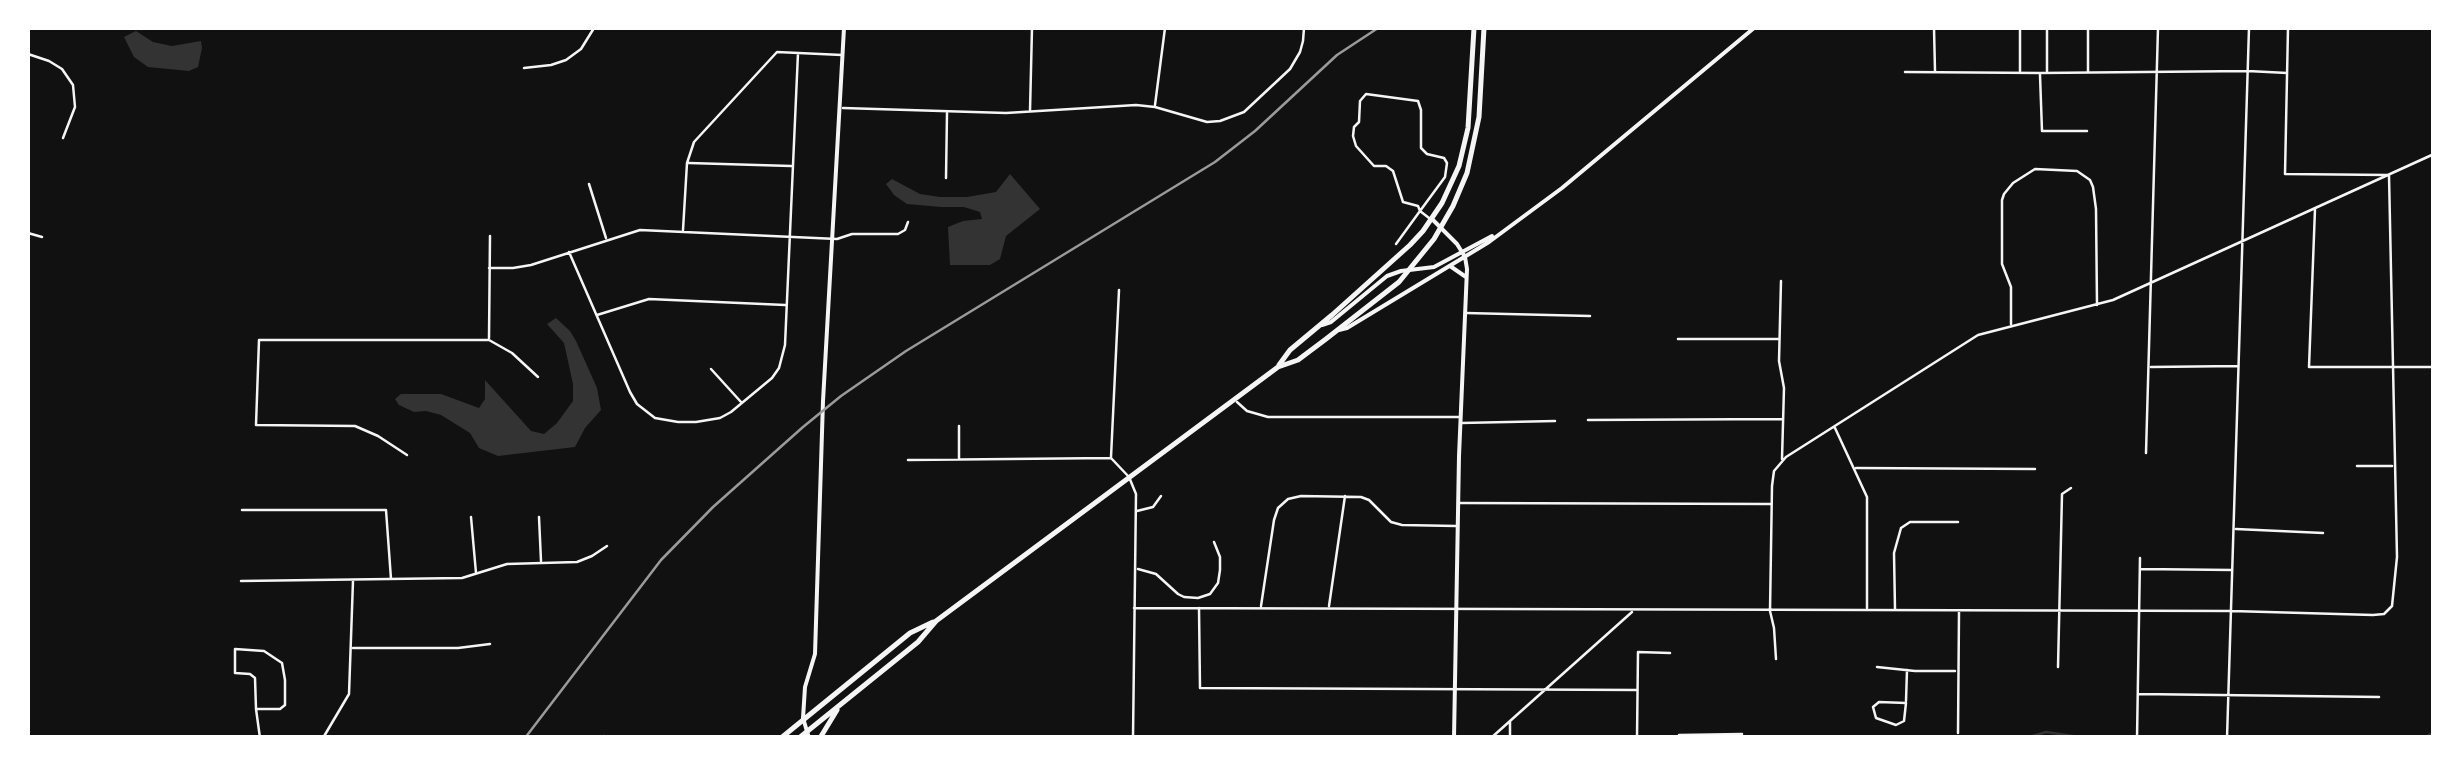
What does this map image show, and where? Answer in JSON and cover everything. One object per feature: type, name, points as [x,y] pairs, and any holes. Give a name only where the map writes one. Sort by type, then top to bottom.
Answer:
[{"type":"main road","points":[[1278,367],[1290,350],[1404,250],[1432,220],[1450,189],[1463,152],[1474,28]]},
{"type":"main road","points":[[799,738],[918,642],[936,621],[1278,367],[1298,360],[1409,271],[1441,227],[1464,181],[1480,106],[1484,28]]},
{"type":"main road","points":[[780,738],[910,632],[936,621]]},
{"type":"main road","points":[[820,738],[842,702]]},
{"type":"street","points":[[524,68],[566,60],[582,49],[594,28]]},
{"type":"street","points":[[808,734],[803,718],[805,687],[816,654],[819,481],[844,28]]},
{"type":"street","points":[[1030,113],[1032,28]]},
{"type":"street","points":[[1155,106],[1166,28]]},
{"type":"street","points":[[838,108],[1030,113],[1155,106],[1207,122],[1220,121],[1247,110],[1293,64],[1304,41],[1304,28]]},
{"type":"street","points":[[1320,325],[1331,322],[1387,276],[1434,267],[1496,235],[1572,180],[1754,28]]},
{"type":"street","points":[[1934,28],[1935,72]]},
{"type":"street","points":[[2020,28],[2020,72]]},
{"type":"street","points":[[2047,28],[2047,72]]},
{"type":"street","points":[[2088,28],[2088,73]]},
{"type":"street","points":[[2146,452],[2158,28]]},
{"type":"street","points":[[2228,738],[2249,28]]},
{"type":"street","points":[[2288,28],[2285,174],[2388,174]]},
{"type":"street","points":[[683,231],[687,162],[694,142],[777,52],[842,54]]},
{"type":"street","points":[[569,252],[630,392],[656,418],[710,421],[731,412],[772,378],[785,345],[798,53]]},
{"type":"street","points":[[28,54],[56,64],[73,86],[75,106],[63,138]]},
{"type":"street","points":[[1905,72],[2287,73]]},
{"type":"street","points":[[2040,74],[2042,131],[2087,131]]},
{"type":"street","points":[[1396,244],[1420,210],[1445,177],[1447,170],[1444,158],[1421,148],[1418,101],[1366,94],[1360,101],[1354,128],[1356,146],[1374,166],[1386,166],[1393,171],[1403,202],[1418,206],[1420,210],[1441,227],[1464,254],[1467,278],[1454,738]]},
{"type":"street","points":[[946,112],[946,178]]},
{"type":"street","points":[[1776,659],[1770,611],[1772,504],[1774,471],[1782,461],[1972,338],[2097,304],[2434,154]]},
{"type":"street","points":[[687,162],[793,166]]},
{"type":"street","points":[[2012,326],[2011,287],[2002,264],[2002,200],[2012,183],[2035,169],[2076,171],[2085,175],[2093,187],[2097,304]]},
{"type":"street","points":[[1134,608],[2384,614],[2392,606],[2396,557],[2388,174]]},
{"type":"street","points":[[589,184],[606,240]]},
{"type":"street","points":[[2315,208],[2309,367],[2434,366]]},
{"type":"street","points":[[489,268],[522,267],[640,230],[830,239],[852,234],[898,234],[908,222]]},
{"type":"street","points":[[28,233],[42,237]]},
{"type":"street","points":[[489,340],[490,236]]},
{"type":"street","points":[[1338,330],[1450,266],[1464,254]]},
{"type":"street","points":[[1450,266],[1467,278]]},
{"type":"street","points":[[1782,282],[1782,461]]},
{"type":"street","points":[[1119,290],[1111,458],[1129,477],[1136,494],[1133,738]]},
{"type":"street","points":[[597,315],[649,299],[786,305]]},
{"type":"street","points":[[1465,313],[1590,316]]},
{"type":"street","points":[[1678,340],[1780,339]]},
{"type":"street","points":[[407,455],[355,426],[256,425],[259,340],[489,340],[512,353],[538,377]]},
{"type":"street","points":[[2148,367],[2239,366]]},
{"type":"street","points":[[711,368],[742,404]]},
{"type":"street","points":[[1234,400],[1248,412],[1268,417],[1555,422]]},
{"type":"street","points":[[1588,420],[1783,419]]},
{"type":"street","points":[[959,426],[959,460]]},
{"type":"street","points":[[1834,427],[1868,497],[1867,610]]},
{"type":"street","points":[[908,460],[1111,458]]},
{"type":"street","points":[[2357,466],[2393,466]]},
{"type":"street","points":[[1854,468],[2035,469]]},
{"type":"street","points":[[2058,667],[2062,494],[2072,488]]},
{"type":"street","points":[[1135,512],[1153,507],[1162,496]]},
{"type":"street","points":[[1329,608],[1346,496]]},
{"type":"street","points":[[1261,608],[1274,520],[1278,508],[1288,499],[1361,497],[1392,522],[1402,525],[1458,526]]},
{"type":"street","points":[[1458,504],[1772,504]]},
{"type":"street","points":[[242,510],[386,510],[391,579]]},
{"type":"street","points":[[471,517],[476,574]]},
{"type":"street","points":[[539,517],[541,562]]},
{"type":"street","points":[[1894,610],[1894,553],[1901,528],[1910,522],[1958,522]]},
{"type":"street","points":[[2235,528],[2323,533]]},
{"type":"street","points":[[1135,569],[1156,574],[1184,597],[1204,596],[1218,582],[1220,557],[1214,542]]},
{"type":"street","points":[[241,580],[456,578],[506,564],[585,560],[607,546]]},
{"type":"street","points":[[2137,738],[2140,558]]},
{"type":"street","points":[[2140,569],[2234,570]]},
{"type":"street","points":[[323,738],[349,694],[353,580]]},
{"type":"street","points":[[1199,608],[1200,688],[1638,690]]},
{"type":"street","points":[[1958,733],[1959,610]]},
{"type":"street","points":[[1491,738],[1634,611]]},
{"type":"street","points":[[351,648],[458,648],[490,644]]},
{"type":"street","points":[[256,709],[280,709],[285,704],[282,663],[257,649],[235,649],[234,673],[255,678],[256,709],[260,738]]},
{"type":"street","points":[[1637,738],[1638,652],[1670,653]]},
{"type":"street","points":[[1877,667],[1958,670]]},
{"type":"street","points":[[1906,702],[1876,703],[1873,711],[1878,719],[1901,724],[1905,717],[1906,702],[1908,670]]},
{"type":"street","points":[[2138,694],[2379,697]]},
{"type":"street","points":[[1510,720],[1510,738]]},
{"type":"street","points":[[1679,738],[1742,734]]},
{"type":"shaded area","points":[[136,31],[153,42],[172,46],[201,41],[198,67],[189,71],[148,67],[134,57],[124,37]]},
{"type":"shaded area","points":[[1010,174],[1040,209],[1006,236],[1000,259],[990,265],[950,265],[948,227],[982,219],[980,212],[964,207],[907,204],[886,184],[892,179],[920,194],[967,197],[996,192]]},
{"type":"shaded area","points":[[556,318],[576,341],[597,388],[601,410],[575,447],[498,456],[479,448],[470,433],[441,415],[414,412],[395,399],[401,394],[441,394],[479,408],[485,399],[485,380],[531,431],[544,434],[573,401],[564,343],[547,324]]},
{"type":"waterway","points":[[2026,738],[2046,732],[2086,738]]},
{"type":"waterway","points":[[2424,738],[2434,732]]},
{"type":"tram line","points":[[525,738],[661,560],[713,507],[803,427],[906,351],[1215,162],[1255,131],[1337,55],[1378,28]]}]
